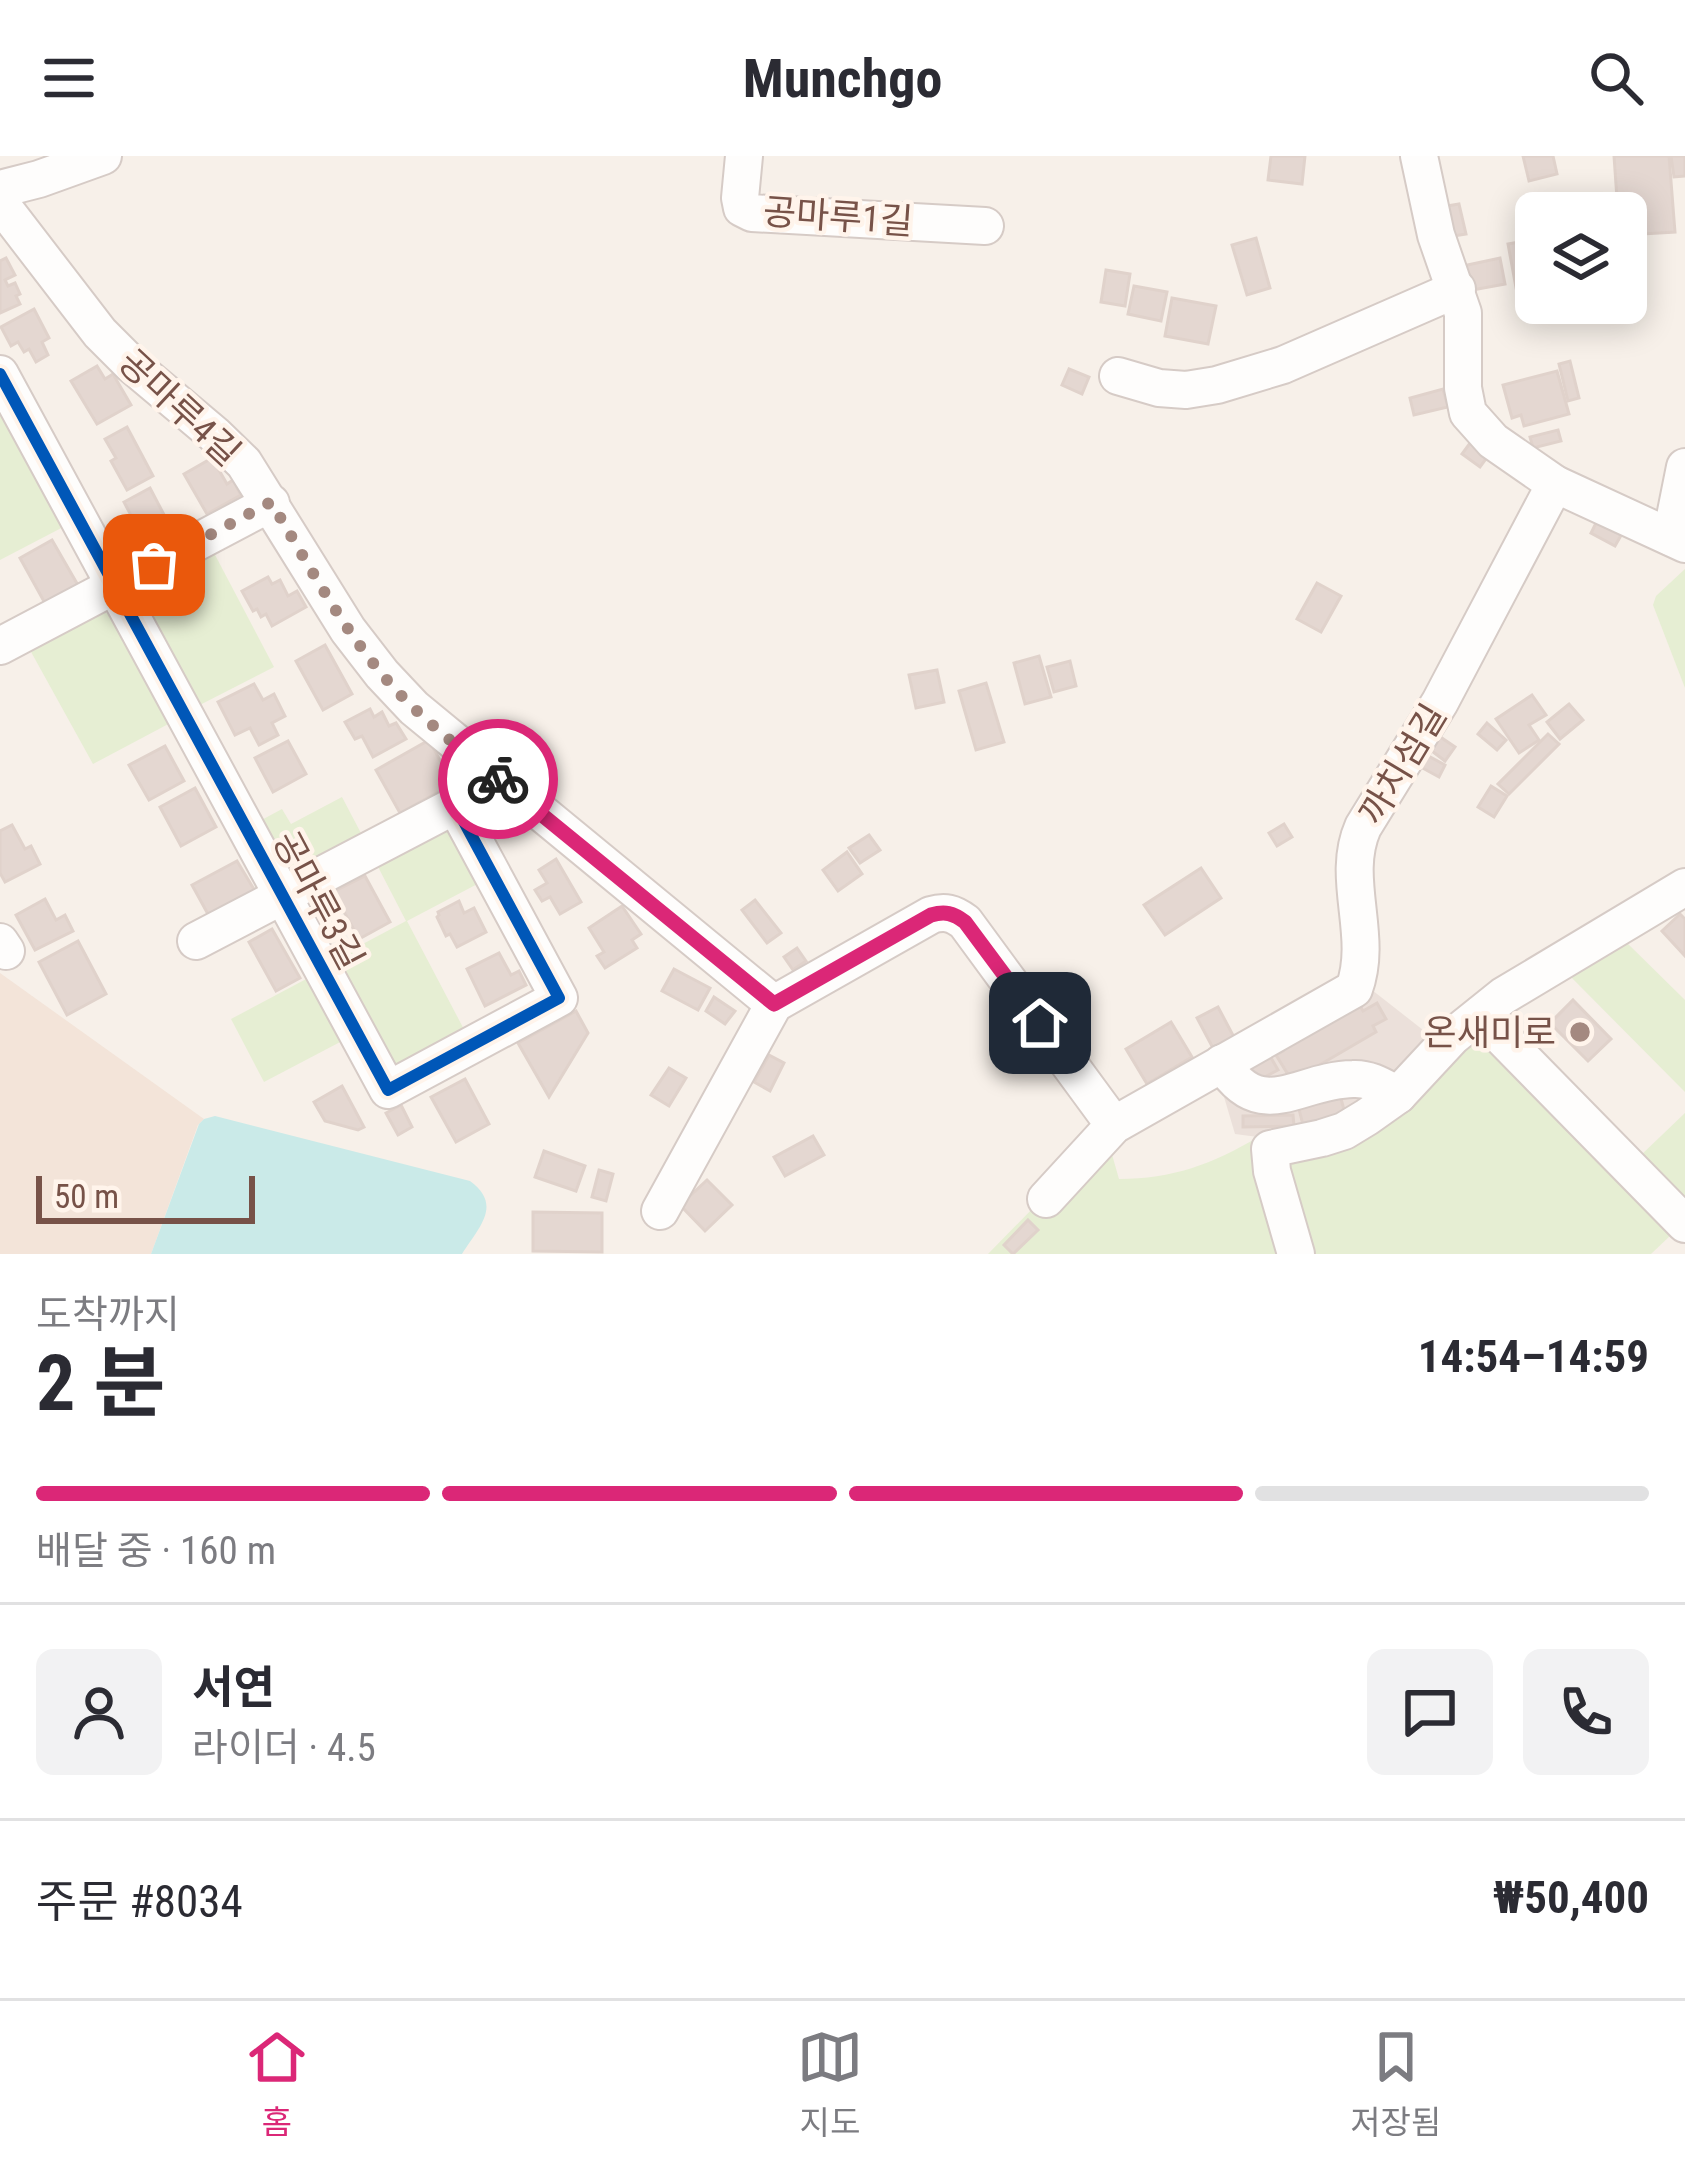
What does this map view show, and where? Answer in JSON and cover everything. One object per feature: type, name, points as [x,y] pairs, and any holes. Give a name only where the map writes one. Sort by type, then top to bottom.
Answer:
[{"type":"street","points":[[0,189],[103,156]]},
{"type":"street","name":"공마루1길","points":[[743,156],[740,198],[742,208],[752,213],[985,226]]},
{"type":"street","points":[[1419,156],[1436,235],[1463,313],[1462,388],[1468,413],[1493,441],[1555,484],[1678,540],[1685,467]]},
{"type":"street","name":"공마루4길","points":[[0,202],[100,333],[244,463],[348,630],[414,708],[774,1004]]},
{"type":"street","points":[[1118,376],[1159,388],[1217,385],[1282,365],[1457,289]]},
{"type":"street","name":"공마루3길","points":[[0,374],[388,1090],[559,998],[455,805]]},
{"type":"street","name":"까치섬길","points":[[1046,1199],[1114,1125],[1354,988],[1362,951],[1355,845],[1440,702],[1555,484]]},
{"type":"street","points":[[0,646],[271,502]]},
{"type":"street","name":"공마루3길","points":[[196,940],[500,781]]},
{"type":"street","points":[[1295,1254],[1270,1148],[1344,1131],[1398,1095],[1452,1036],[1503,995],[1685,887]]},
{"type":"street","points":[[660,1211],[774,1004],[943,912],[965,922],[1114,1125]]},
{"type":"street","points":[[1480,1015],[1685,1224]]},
{"type":"street","points":[[1222,1063],[1246,1092],[1265,1097],[1358,1078],[1398,1095]]},
{"type":"shaded area","points":[[0,973],[204,1119],[151,1254],[0,1254]]},
{"type":"shaded area","points":[[1372,990],[1432,1037],[1356,1113],[1258,1137],[1235,1134],[1219,1080]]},
{"type":"green space","points":[[6,410],[69,524],[0,560],[0,413]]},
{"type":"green space","points":[[213,551],[274,667],[192,709],[139,607],[143,586]]},
{"type":"green space","points":[[1685,569],[1685,688],[1653,605],[1656,596]]},
{"type":"green space","points":[[98,611],[118,616],[174,721],[93,764],[30,650]]},
{"type":"green space","points":[[342,797],[363,837],[299,874],[282,870],[256,823],[282,809],[291,824]]},
{"type":"green space","points":[[437,827],[456,831],[485,880],[407,921],[468,1037],[402,1070],[383,1062],[329,962],[406,921],[375,861]]},
{"type":"green space","points":[[1625,941],[1685,1000],[1685,1092],[1569,975]]},
{"type":"green space","points":[[310,977],[344,1040],[264,1082],[231,1019]]},
{"type":"green space","points":[[1468,1043],[1492,1047],[1671,1235],[1651,1254],[1308,1254],[1286,1163]]},
{"type":"green space","points":[[1685,1113],[1685,1208],[1638,1158]]},
{"type":"green space","points":[[1258,1137],[1287,1254],[988,1254],[1034,1207],[1109,1144],[1119,1179],[1192,1168]]},
{"type":"water","points":[[215,1116],[470,1181],[485,1199],[485,1216],[462,1254],[151,1254],[199,1124]]},
{"type":"building","points":[[1271,156],[1305,156],[1302,184],[1268,180]]},
{"type":"building","points":[[1523,156],[1553,156],[1557,174],[1529,181]]},
{"type":"building","points":[[1614,156],[1669,156],[1675,232],[1647,234],[1647,192],[1617,192]]},
{"type":"building","points":[[1671,156],[1685,156],[1685,176],[1674,177]]},
{"type":"building","points":[[1459,204],[1466,234],[1447,237],[1441,207]]},
{"type":"building","points":[[1256,238],[1270,288],[1247,295],[1232,245]]},
{"type":"building","points":[[1515,243],[1515,282],[1508,244]]},
{"type":"building","points":[[6,258],[15,275],[5,280],[8,286],[15,283],[20,304],[0,313],[0,261]]},
{"type":"building","points":[[1500,258],[1505,284],[1467,291],[1463,266]]},
{"type":"building","points":[[1106,270],[1130,274],[1125,306],[1101,302]]},
{"type":"building","points":[[1134,286],[1167,292],[1161,321],[1128,314]]},
{"type":"building","points":[[1172,298],[1216,306],[1208,344],[1165,336]]},
{"type":"building","points":[[34,309],[49,338],[42,342],[48,355],[36,362],[29,349],[24,352],[18,342],[11,346],[1,327]]},
{"type":"building","points":[[1570,361],[1579,398],[1568,401],[1559,364]]},
{"type":"building","points":[[97,366],[105,379],[113,374],[131,405],[97,424],[71,381]]},
{"type":"building","points":[[1069,369],[1089,377],[1082,394],[1062,385]]},
{"type":"building","points":[[1557,371],[1569,414],[1524,426],[1521,415],[1512,418],[1503,385]]},
{"type":"building","points":[[1443,389],[1448,407],[1414,415],[1410,398]]},
{"type":"building","points":[[127,427],[153,476],[127,490],[105,439]]},
{"type":"building","points":[[1558,430],[1561,441],[1533,448],[1530,437]]},
{"type":"building","points":[[1470,443],[1488,456],[1480,467],[1462,454]]},
{"type":"building","points":[[212,458],[227,484],[233,480],[241,495],[207,514],[184,474]]},
{"type":"building","points":[[150,488],[172,530],[146,544],[124,502]]},
{"type":"building","points":[[1599,517],[1624,530],[1615,546],[1591,533]]},
{"type":"building","points":[[52,540],[79,587],[46,605],[20,558]]},
{"type":"building","points":[[268,577],[272,584],[280,580],[288,596],[297,591],[306,607],[272,626],[266,614],[261,617],[257,609],[253,611],[242,591]]},
{"type":"building","points":[[1317,583],[1341,596],[1321,632],[1297,619]]},
{"type":"building","points":[[325,645],[352,694],[323,710],[296,661]]},
{"type":"building","points":[[1039,656],[1051,697],[1025,704],[1014,663]]},
{"type":"building","points":[[1070,661],[1076,686],[1054,692],[1047,667]]},
{"type":"building","points":[[937,670],[944,702],[916,708],[909,675]]},
{"type":"building","points":[[986,683],[1004,742],[976,750],[959,691]]},
{"type":"building","points":[[254,684],[263,700],[274,694],[285,716],[272,723],[278,735],[259,745],[250,728],[235,735],[218,702]]},
{"type":"building","points":[[1532,695],[1546,715],[1529,725],[1539,740],[1519,753],[1496,719]]},
{"type":"building","points":[[1569,704],[1583,720],[1560,739],[1547,722]]},
{"type":"building","points":[[370,709],[374,717],[382,712],[389,726],[396,723],[406,739],[373,757],[362,736],[355,739],[345,722]]},
{"type":"building","points":[[1487,723],[1506,740],[1497,750],[1478,734]]},
{"type":"building","points":[[1433,732],[1455,747],[1445,761],[1424,745]]},
{"type":"building","points":[[1548,734],[1559,744],[1509,794],[1498,784]]},
{"type":"building","points":[[429,740],[453,784],[400,813],[376,770]]},
{"type":"building","points":[[288,741],[306,774],[273,792],[255,758]]},
{"type":"building","points":[[165,746],[184,781],[149,800],[129,765]]},
{"type":"building","points":[[1423,753],[1445,765],[1439,777],[1417,765]]},
{"type":"building","points":[[1491,786],[1507,796],[1494,817],[1478,807]]},
{"type":"building","points":[[195,788],[216,827],[181,846],[160,807]]},
{"type":"building","points":[[1284,824],[1292,837],[1277,846],[1269,833]]},
{"type":"building","points":[[12,825],[40,864],[5,882],[0,873],[0,831]]},
{"type":"building","points":[[869,835],[880,850],[860,863],[849,848]]},
{"type":"building","points":[[847,852],[862,874],[838,891],[823,870]]},
{"type":"building","points":[[556,859],[581,902],[560,914],[550,897],[542,901],[535,890],[547,883],[539,870]]},
{"type":"building","points":[[237,861],[255,891],[209,916],[192,885]]},
{"type":"building","points":[[1201,868],[1221,898],[1165,935],[1144,905]]},
{"type":"building","points":[[365,876],[390,922],[359,939],[333,892]]},
{"type":"building","points":[[45,899],[56,920],[65,915],[73,931],[35,950],[16,915]]},
{"type":"building","points":[[755,900],[781,933],[767,943],[742,910]]},
{"type":"building","points":[[459,901],[464,913],[474,908],[486,932],[457,947],[437,917]]},
{"type":"building","points":[[622,906],[641,934],[632,940],[637,948],[605,968],[597,956],[604,952],[589,928]]},
{"type":"building","points":[[1680,914],[1685,919],[1685,956],[1662,931]]},
{"type":"building","points":[[272,929],[300,978],[276,991],[249,942]]},
{"type":"building","points":[[78,941],[106,994],[67,1015],[39,962]]},
{"type":"building","points":[[797,948],[806,961],[793,970],[784,957]]},
{"type":"building","points":[[499,953],[511,975],[519,971],[526,985],[485,1006],[467,969]]},
{"type":"building","points":[[674,969],[710,988],[698,1010],[662,991]]},
{"type":"building","points":[[714,997],[735,1011],[725,1024],[706,1011]]},
{"type":"building","points":[[1357,1000],[1363,1011],[1377,1003],[1386,1019],[1373,1026],[1376,1032],[1292,1081],[1276,1055],[1283,1051],[1279,1046]]},
{"type":"building","points":[[1573,1000],[1611,1039],[1588,1061],[1550,1023]]},
{"type":"building","points":[[1218,1007],[1235,1039],[1214,1050],[1197,1018]]},
{"type":"building","points":[[576,1011],[588,1033],[549,1097],[518,1043]]},
{"type":"building","points":[[1171,1022],[1192,1057],[1147,1084],[1126,1049]]},
{"type":"building","points":[[769,1055],[784,1063],[770,1091],[754,1082]]},
{"type":"building","points":[[1270,1056],[1278,1070],[1255,1082],[1247,1068]]},
{"type":"building","points":[[669,1068],[686,1078],[669,1106],[651,1095]]},
{"type":"building","points":[[465,1079],[489,1124],[456,1142],[431,1097]]},
{"type":"building","points":[[342,1086],[364,1127],[358,1130],[325,1121],[314,1102]]},
{"type":"building","points":[[1339,1091],[1345,1114],[1303,1125],[1297,1101]]},
{"type":"building","points":[[401,1105],[412,1127],[398,1135],[386,1113]]},
{"type":"building","points":[[1293,1115],[1294,1126],[1243,1127],[1243,1116]]},
{"type":"building","points":[[813,1136],[824,1155],[785,1176],[774,1157]]},
{"type":"building","points":[[544,1151],[585,1166],[576,1191],[535,1177]]},
{"type":"building","points":[[599,1170],[613,1174],[606,1201],[592,1197]]},
{"type":"building","points":[[707,1180],[732,1205],[705,1231],[680,1205]]},
{"type":"building","points":[[533,1212],[602,1213],[602,1252],[533,1251]]},
{"type":"building","points":[[1028,1220],[1038,1230],[1013,1254],[1004,1245]]},
{"type":"cycle path","points":[[0,374],[388,1090],[559,998],[455,805]]},
{"type":"way so far","points":[[154,565],[271,502],[348,630],[382,674],[414,708],[498,779]]},
{"type":"place","name":"온새미로","points":[[1580,1032]]},
{"type":"route","points":[[498,779],[774,1004],[943,912],[965,922],[1040,1023]]}]
